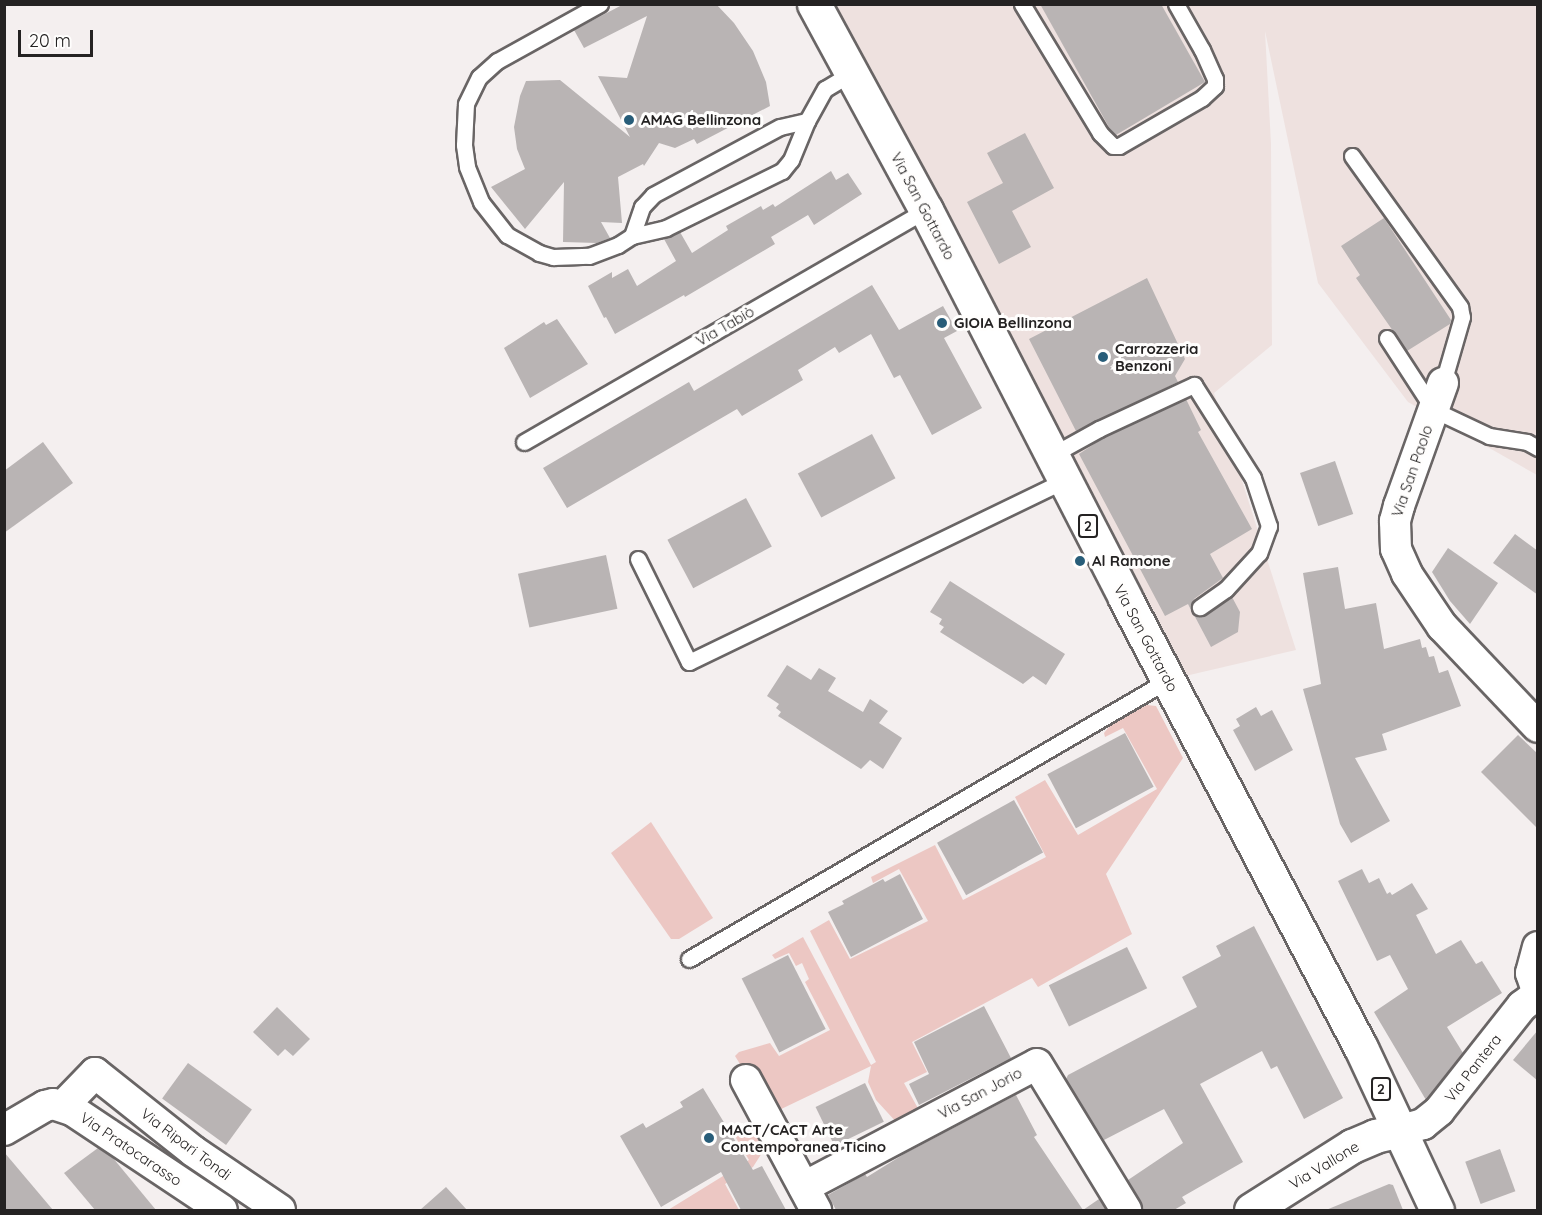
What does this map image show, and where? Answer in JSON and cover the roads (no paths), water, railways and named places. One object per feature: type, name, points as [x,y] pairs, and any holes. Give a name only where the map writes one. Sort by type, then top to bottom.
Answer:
[{"type":"main road","name":"Via San Gottardo","points":[[814,4],[926,210],[1168,680],[1357,1039],[1437,1210]]},
{"type":"main road","name":"Via Vallone","points":[[1251,1210],[1352,1146],[1375,1136],[1401,1130]]},
{"type":"street","name":"Via San Paolo","points":[[1438,396],[1406,481],[1395,521],[1394,538],[1399,561],[1443,626],[1538,727]]},
{"type":"street","points":[[1538,947],[1531,973],[1538,993]]},
{"type":"street","name":"Via Pantera","points":[[1401,1130],[1423,1124],[1439,1111],[1522,1006],[1538,993]]},
{"type":"street","name":"Via San Jorio","points":[[810,1199],[1037,1064],[1126,1210]]},
{"type":"street","name":"Via Ripari Tondi","points":[[63,1106],[95,1073],[193,1151],[280,1210]]},
{"type":"street","points":[[746,1080],[810,1199]]},
{"type":"street","name":"Via Pratocarasso","points":[[4,1130],[45,1106],[63,1106],[81,1114],[222,1210]]},
{"type":"lane","points":[[600,4],[497,61],[479,77],[466,104],[464,145],[467,167],[481,202],[507,235],[524,246],[553,257],[589,256],[606,252],[632,236],[666,228],[782,171],[791,160],[807,121],[825,89],[852,73]]},
{"type":"lane","points":[[1022,4],[1106,142],[1119,146],[1202,98],[1215,86],[1215,79],[1202,50],[1176,4]]},
{"type":"lane","points":[[632,236],[642,207],[653,195],[780,128],[807,121]]},
{"type":"lane","points":[[1352,156],[1460,307],[1462,317],[1438,396]]},
{"type":"lane","name":"Via Tabiò","points":[[524,442],[926,210]]},
{"type":"lane","points":[[1387,338],[1438,396],[1489,436],[1527,442],[1538,448]]},
{"type":"lane","points":[[638,559],[689,662],[1058,468],[1119,420],[1194,386],[1253,478],[1269,526],[1259,553],[1226,589],[1200,608]]},
{"type":"lane","points":[[689,959],[1168,680]]},
{"type":"place","name":"AMAG Bellinzona","points":[[629,120]]},
{"type":"place","name":"GIOIA Bellinzona","points":[[942,323]]},
{"type":"place","name":"Carrozzeria Benzoni","points":[[1103,357]]},
{"type":"place","name":"Al Ramone","points":[[1080,561]]},
{"type":"place","name":"MACT/CACT Arte Contemporanea Ticino","points":[[709,1138]]}]
